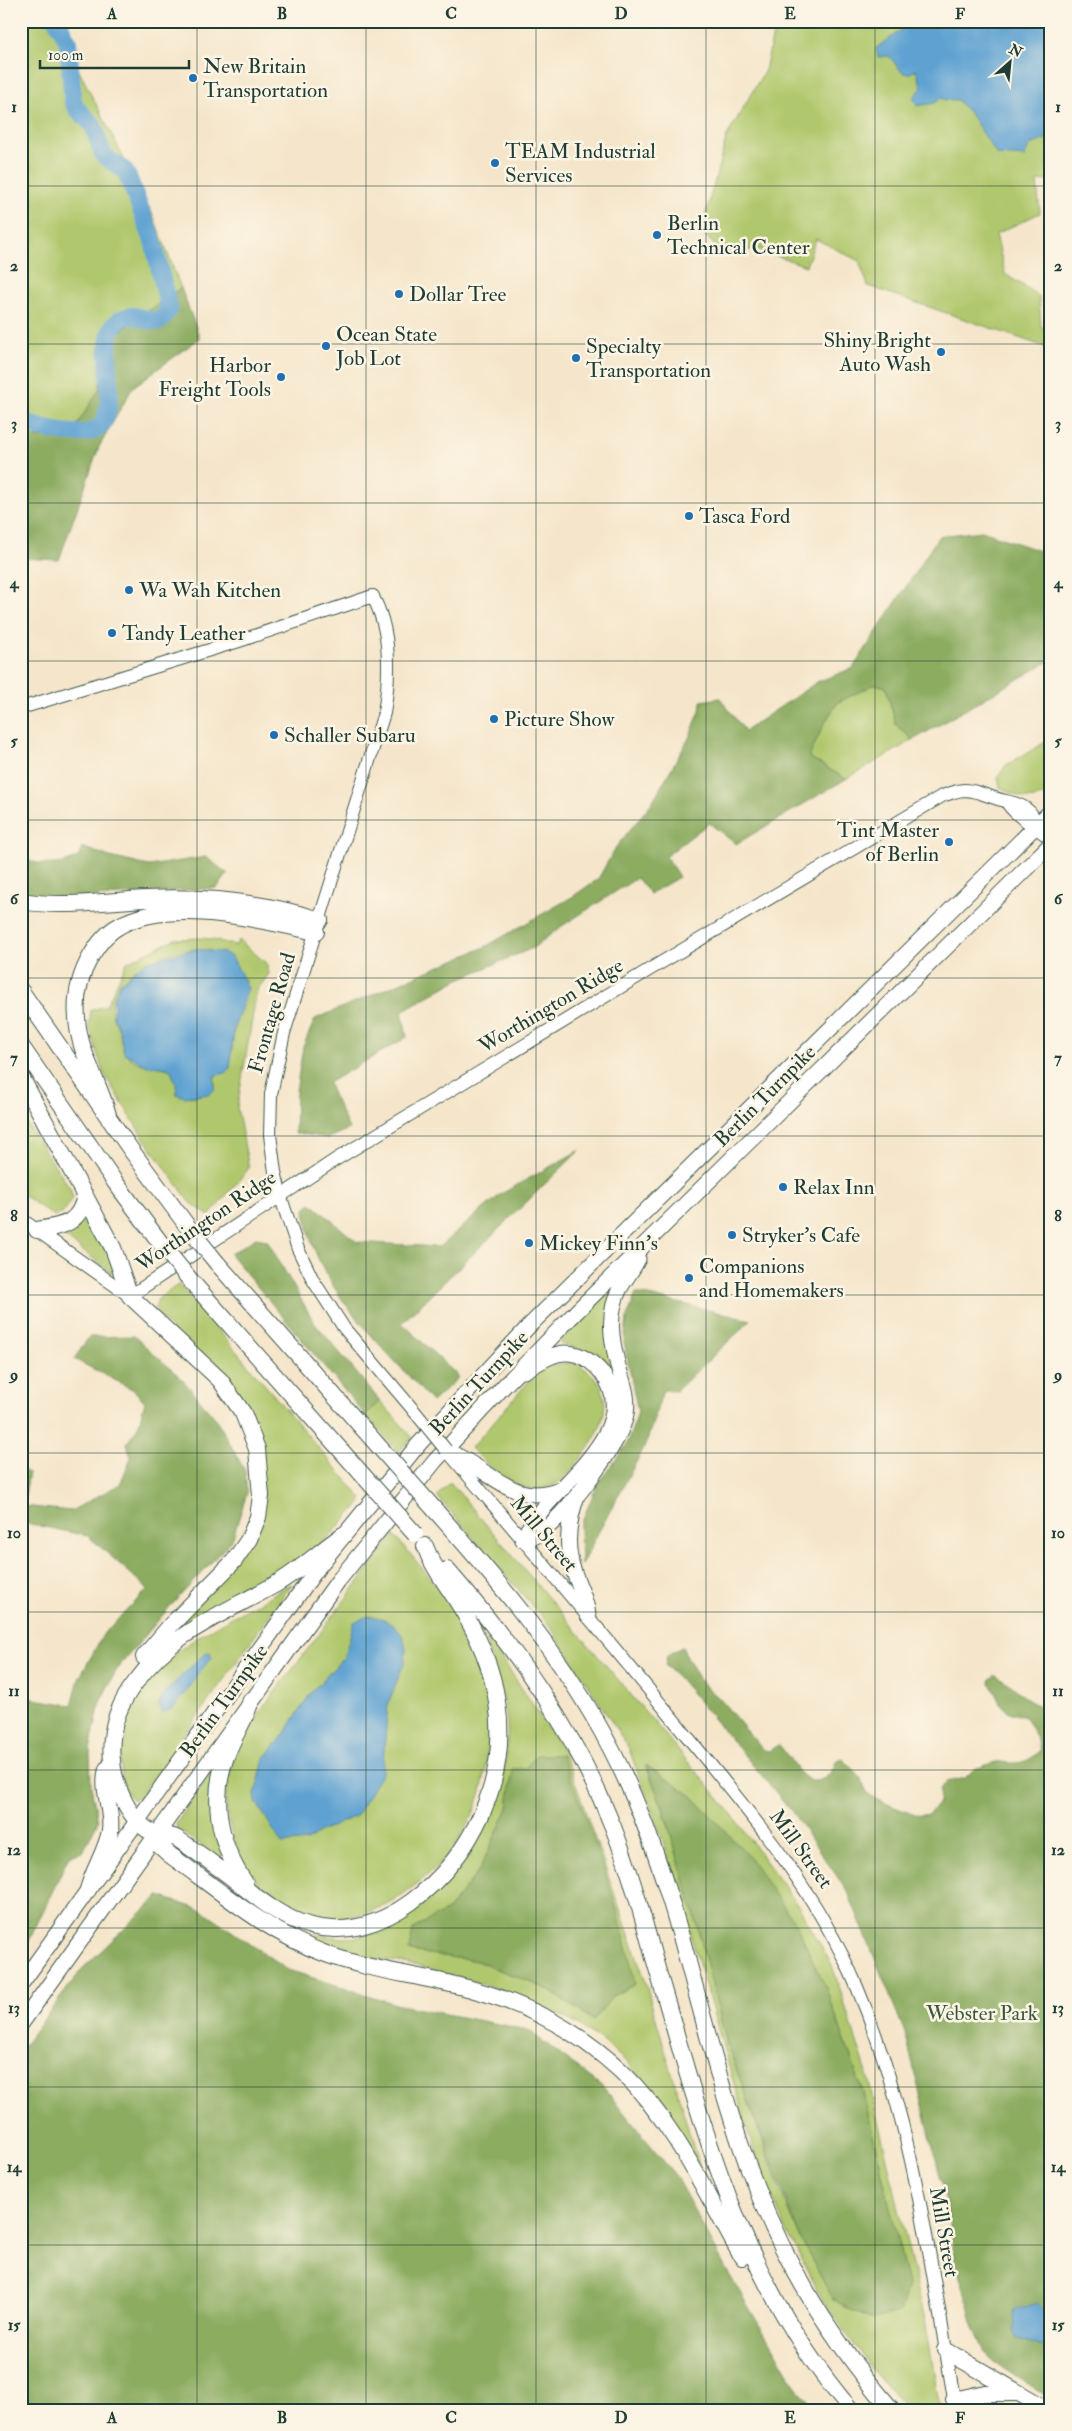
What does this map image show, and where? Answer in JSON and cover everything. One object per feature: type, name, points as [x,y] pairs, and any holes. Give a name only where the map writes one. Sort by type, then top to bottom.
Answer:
[{"type":"highway","name":"Berlin Turnpike","points":[[21,1984],[288,1607],[343,1535],[418,1445],[522,1333],[1051,811]]},
{"type":"highway","name":"Berlin Turnpike","points":[[21,2024],[251,1700],[332,1589],[391,1513],[514,1376],[644,1245],[1051,844]]},
{"type":"highway","points":[[21,901],[58,904],[164,898],[212,898],[263,905],[318,926]]},
{"type":"highway","points":[[109,1119],[105,1098],[92,1074],[81,1043],[77,1010],[79,986],[85,967],[109,932],[138,918],[179,913],[318,926]]},
{"type":"highway","points":[[21,991],[109,1119],[191,1231],[510,1596],[544,1640],[583,1699],[615,1757],[638,1808],[655,1854],[736,2131],[764,2208],[793,2268],[819,2314],[845,2352],[892,2410]]},
{"type":"highway","points":[[21,1046],[115,1182],[165,1249],[191,1281],[486,1615],[523,1662],[562,1721],[597,1790],[631,1880],[717,2171],[743,2238],[776,2303]]},
{"type":"highway","points":[[21,1077],[118,1257],[130,1296],[212,1371],[235,1400],[255,1441],[262,1489],[258,1517],[245,1546],[152,1646],[138,1666],[132,1687],[115,1722],[112,1758],[105,1778],[110,1810],[110,1833],[88,1890]]},
{"type":"highway","points":[[37,1230],[60,1226],[74,1219],[81,1210],[85,1195]]},
{"type":"highway","points":[[523,1540],[530,1525],[571,1491],[614,1446],[624,1422],[626,1395],[613,1344],[611,1316],[618,1293],[644,1245]]},
{"type":"highway","points":[[514,1376],[552,1356],[568,1353],[590,1361],[608,1384],[612,1406],[607,1429],[571,1491],[569,1549],[573,1571],[586,1601],[588,1616]]},
{"type":"highway","points":[[446,1450],[470,1470],[527,1495],[571,1491]]},
{"type":"highway","points":[[132,1687],[154,1658],[181,1636],[285,1579],[343,1535]]},
{"type":"highway","points":[[156,1834],[166,1834],[176,1838],[285,1916],[311,1926],[341,1928],[373,1923],[405,1906],[439,1879],[461,1852],[479,1820],[490,1793],[499,1754],[500,1725],[496,1693],[490,1668],[475,1634],[457,1601],[433,1565],[420,1540]]},
{"type":"highway","points":[[251,1700],[245,1718],[224,1760],[218,1801],[221,1832],[228,1854],[252,1894]]},
{"type":"highway","points":[[112,1758],[120,1791],[138,1820],[156,1834],[159,1845],[170,1855],[274,1928],[303,1945],[348,1961],[464,1987],[498,1997],[549,2019],[586,2042],[628,2078],[664,2120],[689,2160],[748,2269],[776,2303],[816,2364],[851,2410]]},
{"type":"highway","points":[[945,2350],[1024,2394],[1048,2410]]},
{"type":"highway","points":[[955,2405],[985,2393],[1024,2394]]},
{"type":"main road","name":"Frontage Road","points":[[21,708],[239,641],[372,596],[383,618],[387,642],[388,676],[385,706],[374,750],[284,1033],[271,1094],[271,1147],[280,1195],[298,1248],[326,1304],[352,1339],[446,1450]]},
{"type":"main road","name":"Worthington Ridge","points":[[130,1296],[280,1195],[652,968],[942,796],[962,790],[983,792],[1019,804],[1031,812],[1035,818],[1036,826],[1051,839]]},
{"type":"main road","points":[[21,1219],[130,1296]]},
{"type":"main road","name":"Mill Street","points":[[470,1470],[523,1540],[588,1616],[785,1858],[817,1906],[842,1954],[872,2026],[898,2105],[912,2170],[955,2405]]},
{"type":"green space","points":[[21,21],[68,21],[77,67],[153,215],[181,288],[107,341],[99,390],[69,438],[21,437]]},
{"type":"green space","points":[[776,21],[1051,21],[1051,180],[1037,181],[1040,213],[996,234],[1005,274],[1039,296],[1041,327],[1051,331],[1051,349],[868,286],[859,261],[816,239],[806,266],[757,249],[723,254],[701,231],[727,136],[765,70]]},
{"type":"green space","points":[[181,288],[200,338],[133,387],[99,447],[59,560],[21,558],[21,437],[69,438],[99,390],[107,341]]},
{"type":"green space","points":[[982,531],[1051,555],[1051,660],[913,740],[896,725],[886,687],[875,684],[838,702],[825,722],[809,757],[846,779],[736,844],[709,823],[666,856],[679,877],[650,894],[637,878],[562,926],[533,948],[457,980],[402,1011],[407,1037],[328,1083],[349,1129],[328,1138],[295,1133],[296,1091],[303,1047],[315,1019],[485,947],[572,897],[598,879],[616,847],[651,804],[689,738],[700,711],[701,701],[720,698],[745,731],[817,682],[853,668],[939,536]]},
{"type":"green space","points":[[875,684],[886,687],[896,725],[913,740],[846,779],[808,757],[825,722],[838,702]]},
{"type":"green space","points":[[1051,739],[1051,791],[1037,797],[1026,798],[1000,787],[998,777],[1006,765]]},
{"type":"green space","points":[[82,847],[110,857],[149,866],[206,857],[228,874],[217,888],[69,899],[21,895],[21,858],[36,863],[58,864],[79,856]]},
{"type":"green space","points":[[204,938],[236,945],[239,940],[267,964],[269,974],[257,990],[237,1108],[249,1168],[209,1216],[190,1202],[143,1137],[103,1072],[89,1026],[91,1010],[106,1006],[127,962],[175,939]],"holes":[[[196,949],[223,953],[232,957],[248,988],[234,1028],[230,1068],[225,1073],[215,1075],[215,1089],[196,1096],[181,1096],[177,1094],[171,1070],[144,1065],[133,1060],[125,1053],[118,1027],[113,1018],[112,1003],[116,989],[125,978],[152,960]]]},
{"type":"green space","points":[[21,1115],[70,1188],[73,1198],[63,1213],[54,1216],[21,1194]]},
{"type":"green space","points":[[580,1150],[402,1323],[459,1377],[432,1402],[353,1314],[335,1289],[321,1264],[310,1237],[305,1209],[311,1203],[357,1242],[439,1247],[501,1194]]},
{"type":"green space","points":[[85,1211],[117,1271],[112,1273],[61,1234]]},
{"type":"green space","points":[[256,1238],[267,1240],[314,1322],[380,1401],[365,1415],[230,1254]]},
{"type":"green space","points":[[179,1284],[363,1500],[327,1539],[293,1565],[167,1635],[262,1525],[249,1417],[154,1310],[158,1299]]},
{"type":"green space","points":[[613,1290],[613,1369],[608,1372],[591,1353],[559,1343],[607,1292]]},
{"type":"green space","points":[[636,1293],[751,1320],[676,1391],[663,1390],[646,1444],[581,1565],[580,1526],[597,1485],[627,1444],[638,1412],[624,1342],[627,1318]]},
{"type":"green space","points":[[134,1336],[182,1379],[216,1419],[245,1471],[247,1493],[232,1540],[167,1610],[117,1669],[100,1702],[90,1750],[91,1786],[98,1821],[83,1852],[69,1856],[22,1956],[21,1697],[72,1705],[79,1679],[104,1633],[148,1589],[88,1536],[21,1522],[21,1469],[29,1473],[23,1506],[71,1511],[120,1484],[131,1458],[127,1443],[138,1427],[145,1402],[134,1390],[74,1359],[89,1337]]},
{"type":"green space","points":[[572,1362],[589,1371],[599,1383],[604,1396],[601,1424],[585,1452],[557,1484],[533,1489],[521,1487],[498,1473],[471,1448],[529,1381],[545,1367]]},
{"type":"green space","points":[[380,1401],[413,1438],[398,1452],[365,1415]]},
{"type":"green space","points":[[450,1482],[728,1809],[799,1907],[832,1965],[866,2070],[926,2324],[940,2410],[908,2410],[872,2370],[821,2297],[783,2223],[754,2152],[661,1834],[628,1747],[549,1625],[437,1496]],"holes":[[[646,1766],[826,1988],[863,2092],[908,2285],[833,2299],[802,2242],[782,2194],[727,2044],[695,1917],[664,1811]]]},
{"type":"green space","points":[[394,1535],[454,1611],[477,1654],[485,1677],[490,1704],[487,1762],[481,1792],[470,1820],[451,1852],[423,1879],[400,1896],[377,1908],[353,1916],[329,1919],[306,1916],[284,1906],[264,1890],[246,1866],[234,1840],[228,1819],[227,1782],[240,1744],[254,1721]]},
{"type":"green space","points":[[292,1584],[140,1797],[133,1800],[126,1792],[123,1782],[120,1761],[120,1732],[129,1706],[144,1683],[164,1662],[188,1644]]},
{"type":"green space","points":[[488,1638],[564,1751],[643,1974],[701,2173],[675,2127],[646,2084],[622,2058],[576,2024],[526,1999],[499,1989],[417,1966],[330,1950],[301,1933],[352,1938],[386,1925],[414,1909],[439,1889],[461,1865],[479,1838],[493,1808],[503,1777],[507,1744],[505,1703],[486,1643]],"holes":[[[526,1768],[635,1984],[613,1996],[593,2020],[545,1988],[477,1961],[409,1951],[413,1929],[449,1909],[479,1871],[508,1808],[513,1769]]]},
{"type":"green space","name":"Webster Park","points":[[682,1647],[701,1682],[719,1698],[763,1750],[769,1751],[778,1745],[800,1773],[810,1781],[824,1779],[833,1770],[836,1761],[842,1758],[860,1777],[867,1792],[875,1799],[912,1814],[928,1815],[939,1803],[940,1789],[946,1782],[965,1778],[975,1768],[991,1763],[1026,1761],[1040,1750],[1036,1737],[1025,1717],[1009,1712],[1000,1703],[989,1680],[996,1675],[1010,1684],[1028,1700],[1051,1713],[1051,2321],[1049,2319],[1018,2339],[1046,2348],[1051,2347],[1051,2399],[995,2362],[985,2353],[972,2323],[956,2265],[944,2192],[905,2033],[848,1892],[790,1809],[678,1677],[665,1665],[667,1655]]},
{"type":"green space","points":[[536,1755],[562,1755],[613,1897],[629,1955],[635,1984],[613,1996],[593,2020],[545,1988],[477,1961],[409,1951],[413,1929],[449,1909],[479,1871],[508,1808],[513,1769],[526,1768]]},
{"type":"green space","points":[[216,1764],[223,1855],[221,1859],[177,1829],[176,1824]]},
{"type":"green space","points":[[646,1765],[692,1796],[747,1854],[795,1923],[826,1988],[863,2092],[908,2285],[900,2312],[874,2319],[855,2313],[833,2299],[802,2242],[727,2044],[695,1917],[664,1811]]},
{"type":"green space","points":[[159,1896],[201,1910],[288,1970],[399,2005],[528,2030],[603,2087],[675,2175],[726,2269],[798,2390],[818,2410],[21,2410],[21,2049],[83,1968]]},
{"type":"water","points":[[906,21],[1051,21],[1051,137],[1030,145],[1024,157],[997,155],[971,115],[957,100],[941,98],[935,103],[917,106],[913,97],[922,88],[916,70],[908,74],[902,72],[889,56],[878,57],[876,48],[903,29]]},
{"type":"water","points":[[196,949],[225,953],[232,957],[248,988],[234,1028],[230,1068],[225,1073],[214,1076],[215,1089],[210,1094],[184,1097],[177,1094],[171,1070],[147,1066],[124,1053],[119,1029],[113,1016],[114,998],[120,983],[145,962]]},
{"type":"water","points":[[368,1616],[380,1618],[394,1625],[403,1636],[406,1649],[405,1661],[388,1704],[382,1773],[356,1816],[322,1831],[307,1841],[282,1844],[256,1802],[255,1795],[264,1759],[283,1736],[310,1694],[344,1657],[354,1622]]},
{"type":"water","points":[[210,1652],[212,1658],[181,1700],[167,1712],[161,1713],[159,1703],[165,1692],[205,1653]]},
{"type":"water","points":[[1036,2303],[1048,2316],[1051,2347],[1046,2348],[1018,2339],[1014,2330],[1013,2311]]},
{"type":"waterway","points":[[21,420],[53,431],[73,433],[92,431],[104,421],[108,406],[108,349],[110,333],[117,322],[123,318],[134,316],[160,321],[169,309],[153,241],[128,177],[124,170],[103,155],[93,125],[73,102],[68,42],[57,21]]},
{"type":"place","name":"New Britain Transportation","points":[[193,78]]},
{"type":"place","name":"TEAM Industrial Services","points":[[495,163]]},
{"type":"place","name":"Berlin Technical Center","points":[[657,235]]},
{"type":"place","name":"Dollar Tree","points":[[399,294]]},
{"type":"place","name":"Ocean State Job Lot","points":[[326,346]]},
{"type":"place","name":"Shiny Bright Auto Wash","points":[[941,352]]},
{"type":"place","name":"Specialty Transportation","points":[[576,358]]},
{"type":"place","name":"Harbor Freight Tools","points":[[281,377]]},
{"type":"place","name":"Tasca Ford","points":[[689,516]]},
{"type":"place","name":"Wa Wah Kitchen","points":[[129,590]]},
{"type":"place","name":"Tandy Leather","points":[[112,633]]},
{"type":"place","name":"Picture Show","points":[[494,719]]},
{"type":"place","name":"Schaller Subaru","points":[[274,735]]},
{"type":"place","name":"Tint Master of Berlin","points":[[949,842]]},
{"type":"place","name":"Relax Inn","points":[[783,1187]]},
{"type":"place","name":"Stryker's Cafe","points":[[732,1235]]},
{"type":"place","name":"Mickey Finn's","points":[[529,1243]]},
{"type":"place","name":"Companions and Homemakers","points":[[689,1278]]}]
